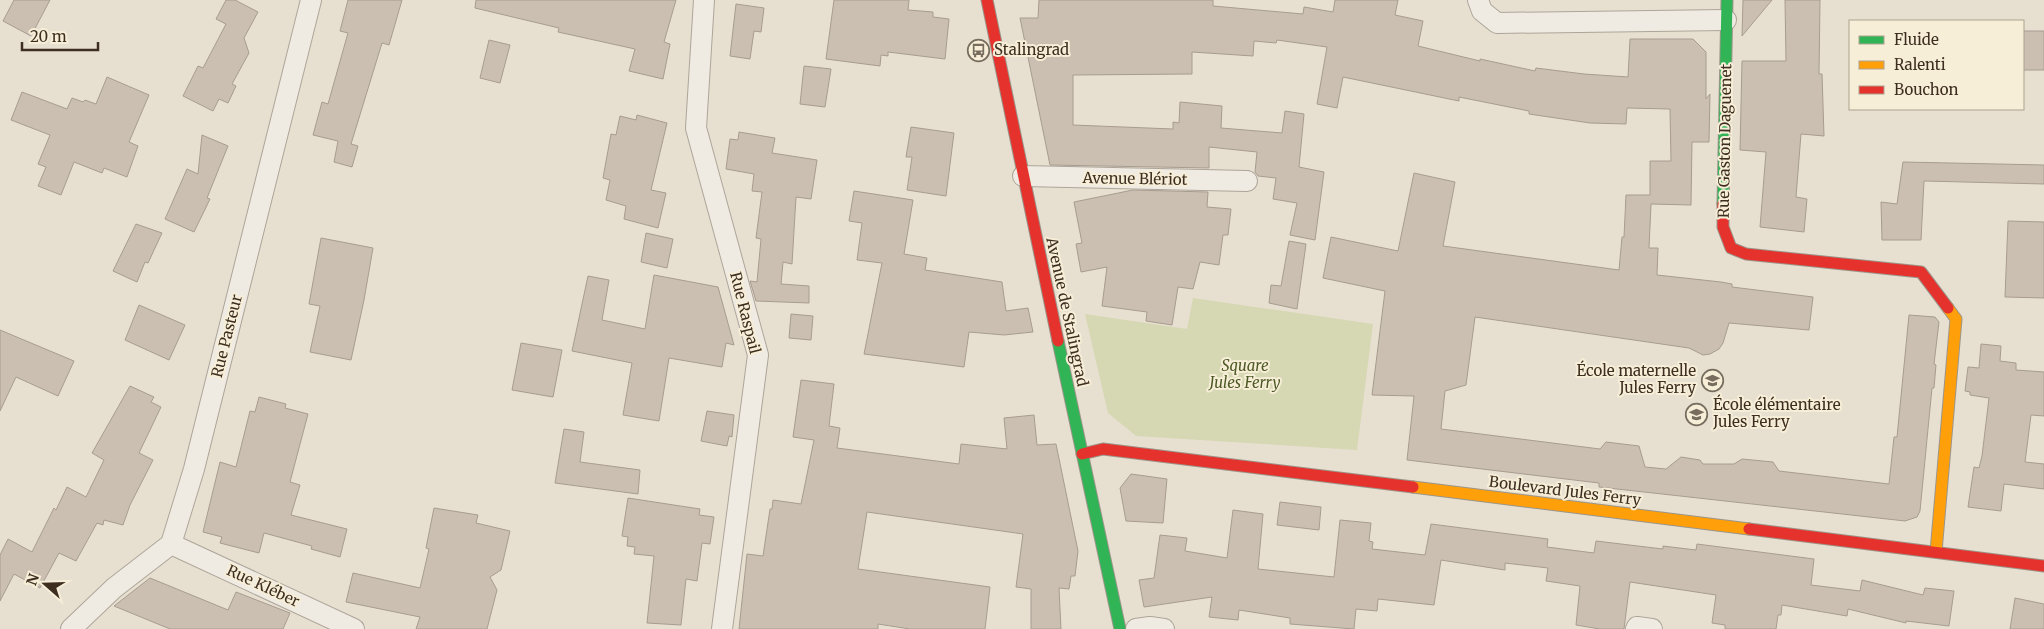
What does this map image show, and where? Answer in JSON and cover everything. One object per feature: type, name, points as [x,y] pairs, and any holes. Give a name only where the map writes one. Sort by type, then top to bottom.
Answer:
[{"type":"street","name":"Rue Pasteur","points":[[171,544],[194,469],[312,0]]},
{"type":"street","name":"Rue Raspail","points":[[704,0],[696,128],[758,355],[722,629]]},
{"type":"street","name":"Avenue de Stalingrad","points":[[987,0],[1022,176],[1120,629]]},
{"type":"street","points":[[1478,0],[1482,11],[1497,23],[1726,20]]},
{"type":"street","name":"Rue Gaston Daguenet","points":[[1727,0],[1723,227],[1731,248],[1746,254],[1921,272],[1956,319],[1936,552]]},
{"type":"street","name":"Avenue Blériot","points":[[1022,176],[1247,181]]},
{"type":"street","name":"Boulevard Jules Ferry","points":[[1082,454],[1104,449],[2044,566]]},
{"type":"street","points":[[72,629],[114,588],[171,544]]},
{"type":"street","name":"Rue Kléber","points":[[171,544],[354,629]]},
{"type":"street","points":[[1136,629],[1150,627],[1164,629]]},
{"type":"street","points":[[1636,629],[1637,627],[1652,629]]},
{"type":"green space","name":"Square Jules Ferry","points":[[1193,298],[1373,324],[1357,450],[1136,436],[1108,413],[1085,314],[1187,329]]},
{"type":"building","points":[[14,0],[50,0],[31,36],[3,21]]},
{"type":"building","points":[[226,0],[235,0],[258,12],[244,38],[249,53],[232,84],[236,86],[228,103],[219,99],[213,111],[183,96],[198,66],[203,68],[226,24],[216,19]]},
{"type":"building","points":[[348,0],[402,0],[389,45],[382,43],[351,144],[358,146],[352,167],[334,162],[338,141],[313,135],[322,102],[328,104],[348,33],[340,31]]},
{"type":"building","points":[[476,0],[676,0],[664,42],[670,44],[663,79],[629,71],[635,49],[558,32],[559,28],[475,8]]},
{"type":"building","points":[[834,0],[909,0],[908,10],[933,12],[933,17],[949,19],[945,59],[888,52],[888,56],[881,55],[880,66],[826,59]]},
{"type":"building","points":[[1039,0],[1213,0],[1213,6],[1303,14],[1304,7],[1333,12],[1335,0],[1398,0],[1395,15],[1423,21],[1418,46],[1480,61],[1480,59],[1535,71],[1536,68],[1628,77],[1630,39],[1693,39],[1706,52],[1706,99],[1710,94],[1709,142],[1692,142],[1691,205],[1651,204],[1649,248],[1658,248],[1657,275],[1721,282],[1732,284],[1732,287],[1813,297],[1809,330],[1729,323],[1723,343],[1719,349],[1710,354],[1703,355],[1689,348],[1475,317],[1466,385],[1445,391],[1441,429],[1600,449],[1606,442],[1639,446],[1645,467],[1666,469],[1681,457],[1700,460],[1703,464],[1734,464],[1742,459],[1773,462],[1779,471],[1889,484],[1894,437],[1897,437],[1909,315],[1935,317],[1939,322],[1934,364],[1936,365],[1934,388],[1932,388],[1920,511],[1917,517],[1905,521],[1599,487],[1599,483],[1407,460],[1414,396],[1372,395],[1385,291],[1323,278],[1331,237],[1398,251],[1414,173],[1455,182],[1443,246],[1619,270],[1622,237],[1624,237],[1626,195],[1650,195],[1650,161],[1671,161],[1670,109],[1627,108],[1626,124],[1590,123],[1529,114],[1529,111],[1459,97],[1459,101],[1343,77],[1337,108],[1317,104],[1327,47],[1277,40],[1276,43],[1254,41],[1253,56],[1192,52],[1192,74],[1073,75],[1073,125],[1173,129],[1173,122],[1179,123],[1180,102],[1222,106],[1221,128],[1282,133],[1285,111],[1304,114],[1299,167],[1324,172],[1315,240],[1290,235],[1297,203],[1273,199],[1276,178],[1258,176],[1255,172],[1257,152],[1209,147],[1209,168],[1050,165],[1020,18],[1038,18]]},
{"type":"building","points":[[1743,0],[1772,0],[1742,36]]},
{"type":"building","points":[[1785,0],[1820,0],[1819,74],[1822,74],[1824,136],[1801,134],[1796,197],[1807,199],[1804,232],[1760,227],[1766,152],[1740,150],[1742,61],[1786,61]]},
{"type":"building","points":[[736,4],[764,8],[761,32],[754,31],[750,59],[730,56]]},
{"type":"building","points":[[2024,31],[2044,31],[2044,70],[2024,70]]},
{"type":"building","points":[[489,40],[510,45],[500,83],[480,78]]},
{"type":"building","points":[[804,66],[831,69],[825,107],[800,104]]},
{"type":"building","points":[[107,77],[149,95],[129,142],[138,146],[127,177],[104,168],[102,173],[74,162],[61,195],[38,186],[46,167],[38,164],[50,135],[11,120],[22,92],[67,109],[72,98],[96,104]]},
{"type":"building","points":[[637,115],[667,123],[651,190],[666,193],[658,228],[624,219],[626,206],[606,200],[610,180],[603,178],[611,134],[616,135],[620,116],[636,120]]},
{"type":"building","points":[[911,127],[954,133],[946,196],[907,190],[912,157],[906,157]]},
{"type":"building","points":[[739,132],[775,138],[772,153],[817,160],[811,199],[796,197],[792,264],[783,262],[781,284],[809,286],[809,303],[756,301],[750,281],[757,282],[761,239],[756,238],[762,192],[752,191],[754,174],[726,169],[730,139],[738,140]]},
{"type":"building","points":[[202,135],[228,146],[207,198],[210,199],[194,232],[165,219],[187,169],[198,174]]},
{"type":"building","points":[[1903,162],[2044,165],[2044,184],[1924,181],[1921,240],[1882,240],[1881,202],[1897,204]]},
{"type":"building","points":[[1133,190],[1208,192],[1207,207],[1231,209],[1228,235],[1223,235],[1219,265],[1200,262],[1193,289],[1178,287],[1172,325],[1146,321],[1147,312],[1102,306],[1107,267],[1081,272],[1076,244],[1082,243],[1074,202]]},
{"type":"building","points":[[854,191],[913,200],[904,254],[927,258],[925,270],[1002,282],[1006,311],[1028,308],[1033,332],[1004,335],[969,332],[964,367],[864,354],[882,263],[857,260],[862,223],[849,221]]},
{"type":"building","points":[[2008,221],[2044,222],[2044,298],[2005,297]]},
{"type":"building","points":[[136,224],[162,233],[148,263],[145,262],[137,282],[113,271]]},
{"type":"building","points":[[646,233],[673,239],[667,268],[641,262]]},
{"type":"building","points":[[321,238],[373,248],[351,360],[310,352],[320,306],[309,304]]},
{"type":"building","points":[[1289,241],[1306,244],[1297,309],[1269,303],[1271,285],[1281,286]]},
{"type":"building","points":[[654,275],[718,287],[734,345],[726,343],[722,367],[669,358],[659,421],[623,415],[632,363],[572,351],[588,276],[609,280],[602,320],[645,329]]},
{"type":"building","points":[[139,305],[185,325],[169,360],[125,340]]},
{"type":"building","points":[[791,314],[813,316],[811,340],[789,338]]},
{"type":"building","points":[[0,330],[74,361],[58,396],[16,377],[0,411]]},
{"type":"building","points":[[521,343],[562,350],[553,397],[512,390]]},
{"type":"building","points":[[1981,344],[2001,346],[2000,361],[2016,363],[2016,370],[2044,372],[2044,416],[2031,415],[2025,462],[2044,464],[2044,489],[2004,484],[2001,511],[1968,507],[1974,467],[1979,468],[1982,456],[1989,398],[1970,395],[1970,392],[1965,391],[1968,367],[1979,368]]},
{"type":"building","points":[[801,380],[834,384],[829,426],[840,428],[837,448],[959,464],[961,444],[1007,449],[1004,418],[1034,415],[1037,445],[1056,444],[1078,551],[1075,576],[1071,576],[1069,589],[1059,588],[1061,629],[1031,629],[1031,589],[1016,587],[1023,534],[867,512],[858,569],[990,587],[985,629],[910,629],[878,624],[878,629],[739,629],[747,554],[763,556],[773,500],[801,504],[814,440],[793,437]]},
{"type":"building","points":[[130,386],[154,397],[151,402],[161,407],[139,453],[153,460],[130,505],[123,525],[104,520],[103,525],[97,523],[76,561],[59,553],[40,588],[14,574],[0,601],[0,555],[8,539],[32,552],[67,487],[86,497],[104,460],[92,453]]},
{"type":"building","points":[[259,397],[286,404],[285,408],[308,414],[290,482],[300,485],[291,515],[347,529],[340,557],[311,549],[312,546],[264,533],[259,553],[220,543],[222,537],[203,532],[220,462],[236,467],[250,411],[255,412]]},
{"type":"building","points":[[707,411],[734,415],[732,437],[729,436],[727,446],[701,441]]},
{"type":"building","points":[[564,429],[584,432],[580,462],[640,470],[638,494],[555,483]]},
{"type":"building","points":[[1131,474],[1167,479],[1163,523],[1126,521],[1120,488]]},
{"type":"building","points":[[628,498],[700,509],[699,515],[714,517],[710,544],[702,543],[697,581],[686,579],[681,625],[647,623],[654,556],[634,554],[635,547],[627,546],[628,537],[622,536]]},
{"type":"building","points":[[1280,502],[1321,507],[1319,530],[1277,525]]},
{"type":"building","points":[[434,508],[478,515],[476,523],[510,531],[501,570],[490,577],[497,590],[487,629],[416,629],[420,617],[346,602],[353,573],[420,588],[429,549],[426,548]]},
{"type":"building","points":[[1233,510],[1263,514],[1258,569],[1334,577],[1340,520],[1371,523],[1369,541],[1373,542],[1372,549],[1425,555],[1431,524],[1548,539],[1547,547],[1594,553],[1596,541],[1663,549],[1663,546],[1696,550],[1697,544],[1814,559],[1811,585],[1860,591],[1862,580],[1923,595],[1925,588],[1954,591],[1949,626],[1906,621],[1906,623],[1848,609],[1847,616],[1782,605],[1776,629],[1725,629],[1725,625],[1712,623],[1716,595],[1630,582],[1624,629],[1600,629],[1576,625],[1580,586],[1546,581],[1548,568],[1505,563],[1505,570],[1441,560],[1434,605],[1378,599],[1377,611],[1356,609],[1354,629],[1290,624],[1290,618],[1239,610],[1238,620],[1209,617],[1212,597],[1144,607],[1139,580],[1154,578],[1160,535],[1187,538],[1185,551],[1227,558]]},
{"type":"building","points":[[150,578],[228,610],[236,592],[290,613],[283,629],[170,629],[114,606]]},
{"type":"building","points":[[2015,598],[2044,604],[2044,629],[2010,629]]},
{"type":"traffic: fast","points":[[1723,204],[1727,0]]},
{"type":"traffic: fast","points":[[1058,341],[1120,629]]},
{"type":"traffic: slow","points":[[1936,552],[1956,319],[1948,308]]},
{"type":"traffic: slow","points":[[1413,487],[1749,529]]},
{"type":"traffic: jam","points":[[987,0],[1058,341]]},
{"type":"traffic: jam","points":[[1723,204],[1723,227],[1731,248],[1746,254],[1921,272],[1948,308]]},
{"type":"traffic: jam","points":[[1082,454],[1103,449],[1413,487]]},
{"type":"traffic: jam","points":[[1749,529],[2044,566]]},
{"type":"place","name":"Stalingrad","points":[[978,50]]},
{"type":"place","name":"École maternelle Jules Ferry","points":[[1712,380]]},
{"type":"place","name":"École élémentaire Jules Ferry","points":[[1697,414]]}]
